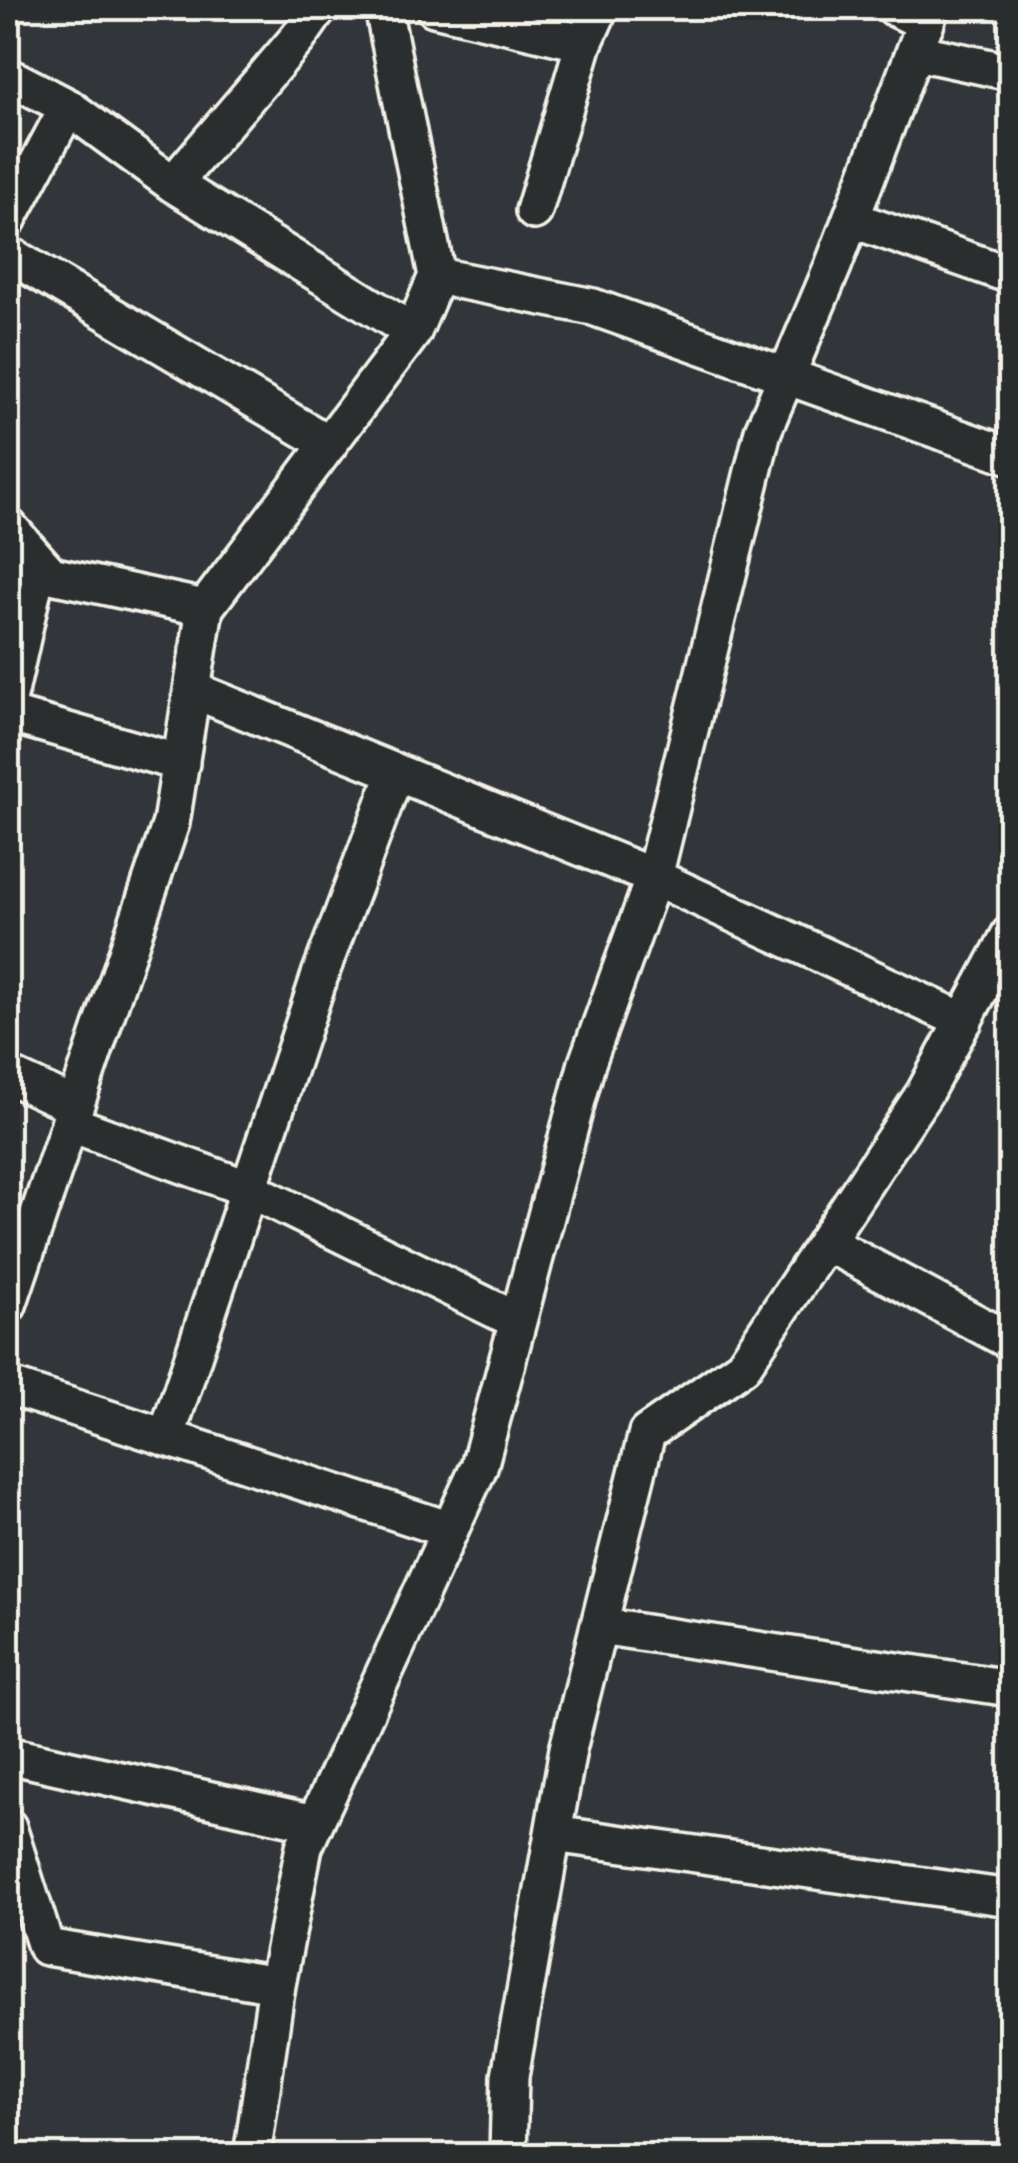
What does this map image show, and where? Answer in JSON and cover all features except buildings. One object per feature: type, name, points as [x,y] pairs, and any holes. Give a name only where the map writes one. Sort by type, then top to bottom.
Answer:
[{"type":"street","points":[[174,184],[319,8]]},
{"type":"street","points":[[8,1305],[22,1216],[72,1114],[171,822],[206,608],[413,332],[437,276],[383,8]]},
{"type":"street","points":[[434,8],[584,43]]},
{"type":"street","points":[[534,211],[584,43],[600,8]]},
{"type":"street","points":[[252,2156],[277,1985],[304,1847],[479,1466],[587,1063],[654,877],[763,431],[850,219],[917,22],[1010,72]]},
{"type":"street","points":[[8,76],[68,106],[174,184],[413,332]]},
{"type":"street","points":[[8,219],[68,106]]},
{"type":"street","points":[[850,219],[1010,275]]},
{"type":"street","points":[[8,254],[329,444]]},
{"type":"street","points":[[437,276],[593,307],[1010,456]]},
{"type":"street","points":[[8,526],[51,576],[206,608]]},
{"type":"street","points":[[8,701],[39,562]]},
{"type":"street","points":[[193,690],[654,877],[964,1020]]},
{"type":"street","points":[[8,714],[181,763]]},
{"type":"street","points":[[166,1438],[321,972],[396,772]]},
{"type":"street","points":[[508,2156],[510,2076],[568,1749],[647,1433],[743,1366],[925,1092],[1010,934]]},
{"type":"street","points":[[8,1075],[72,1114],[249,1189],[518,1321]]},
{"type":"street","points":[[825,1242],[1010,1341]]},
{"type":"street","points":[[8,1386],[450,1530]]},
{"type":"street","points":[[599,1626],[1010,1688]]},
{"type":"street","points":[[8,1755],[315,1822]]},
{"type":"street","points":[[8,1828],[46,1948],[277,1985]]},
{"type":"street","points":[[553,1834],[1010,1898]]}]
